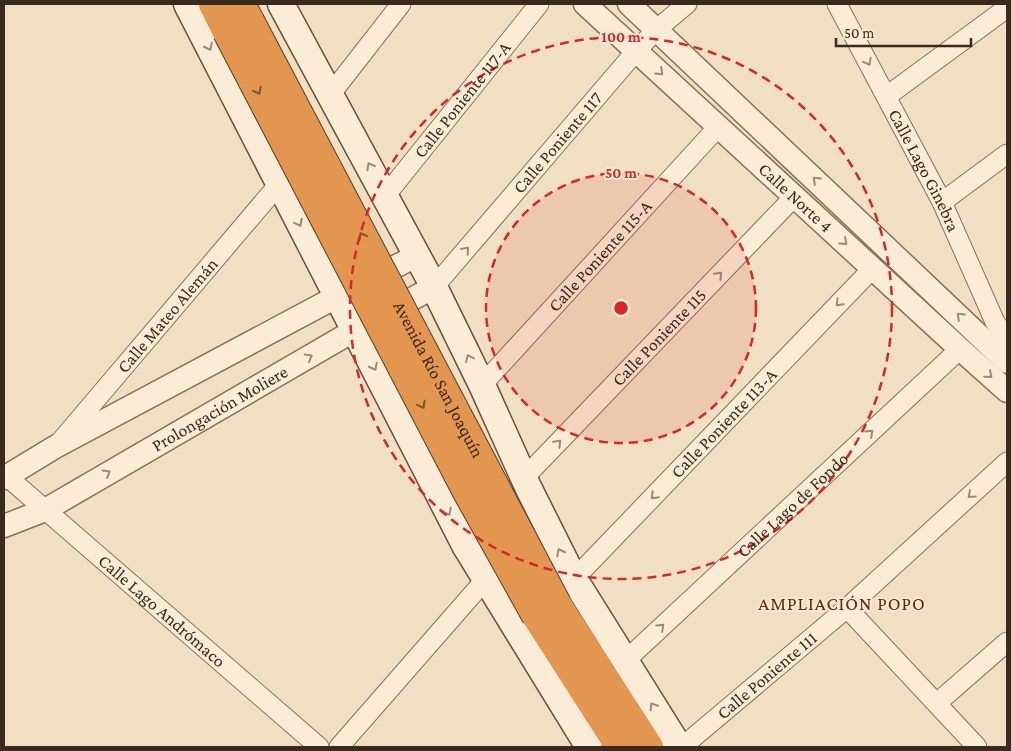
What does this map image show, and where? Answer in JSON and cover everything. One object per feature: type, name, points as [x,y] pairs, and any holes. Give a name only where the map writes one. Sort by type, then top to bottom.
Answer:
[{"type":"highway","name":"Avenida Río San Joaquín","points":[[213,4],[240,19],[546,610],[620,747]]},
{"type":"highway","name":"Avenida Río San Joaquín","points":[[546,610],[649,747]]},
{"type":"main road","points":[[187,4],[466,547],[589,747]]},
{"type":"main road","name":"Avenida Río San Joaquín","points":[[281,4],[386,195],[434,287],[574,579],[680,747]]},
{"type":"main road","points":[[466,547],[471,538],[499,519],[540,511]]},
{"type":"street","points":[[330,95],[401,4]]},
{"type":"street","name":"Calle Poniente 117-A","points":[[386,195],[539,4]]},
{"type":"street","name":"Calle Norte 4","points":[[585,4],[1007,390]]},
{"type":"street","name":"Calle Norte 4","points":[[629,4],[994,323],[1007,362]]},
{"type":"street","name":"Calle Poniente 117","points":[[434,287],[637,50],[657,29],[687,4]]},
{"type":"street","name":"Calle Lago Ginebra","points":[[837,4],[942,202],[994,323],[1007,338]]},
{"type":"street","points":[[887,96],[1007,8]]},
{"type":"street","name":"Calle Poniente 115-A","points":[[482,385],[718,127]]},
{"type":"street","points":[[942,202],[1007,154]]},
{"type":"street","name":"Calle Mateo Alemán","points":[[55,447],[279,184]]},
{"type":"street","name":"Calle Poniente 115","points":[[524,478],[794,197]]},
{"type":"street","points":[[5,476],[55,447],[338,296],[418,256]]},
{"type":"street","name":"Calle Poniente 113-A","points":[[574,579],[873,268]]},
{"type":"street","name":"Prolongación Moliere","points":[[4,526],[44,510],[355,330],[434,287]]},
{"type":"street","name":"Calle Lago de Fondo","points":[[625,661],[960,349]]},
{"type":"street","name":"Calle Poniente 111","points":[[680,747],[847,608],[1007,462]]},
{"type":"street","name":"Calle Lago Andrómaco","points":[[5,476],[319,747]]},
{"type":"street","points":[[339,747],[485,580]]},
{"type":"street","points":[[847,608],[977,747]]},
{"type":"street","points":[[937,704],[1007,642]]},
{"type":"district","name":"AMPLIACIÓN POPO","points":[[842,603]]}]
